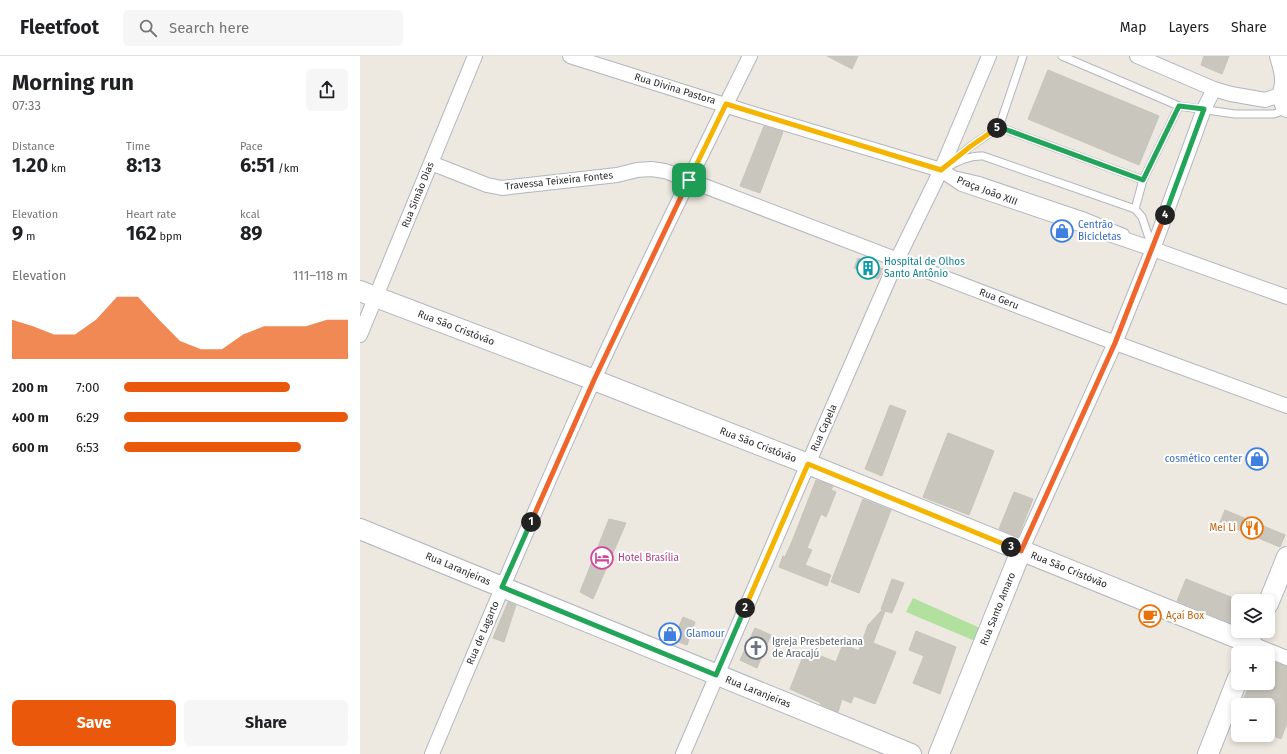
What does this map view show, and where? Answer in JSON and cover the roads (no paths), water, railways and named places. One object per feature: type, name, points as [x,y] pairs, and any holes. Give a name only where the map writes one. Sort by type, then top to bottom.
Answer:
[{"type":"street","name":"Rua Simão Dias","points":[[360,334],[368,294],[431,164],[475,56]]},
{"type":"street","name":"Rua Divina Pastora","points":[[570,56],[941,170]]},
{"type":"street","name":"Rua de Lagarto","points":[[432,754],[502,587],[594,380],[750,56]]},
{"type":"street","points":[[941,170],[989,56]]},
{"type":"street","points":[[1137,56],[1214,89],[1231,94],[1265,100],[1277,96],[1285,100],[1285,80],[1280,56]]},
{"type":"street","name":"Rua Santo Amaro","points":[[940,754],[1021,551],[1115,343],[1153,249],[1204,109],[1214,89]]},
{"type":"street","name":"Travessa Teixeira Fontes","points":[[431,164],[487,185],[502,188],[617,175],[637,170],[651,169],[689,180]]},
{"type":"street","name":"Praça João XIII","points":[[941,170],[962,184],[1153,249],[1287,298]]},
{"type":"street","name":"Rua Capela","points":[[683,754],[897,260],[941,170]]},
{"type":"street","name":"Rua Geru","points":[[689,180],[1115,343],[1287,406]]},
{"type":"street","name":"Rua São Cristóvão","points":[[368,294],[594,380],[808,464],[1287,658]]},
{"type":"street","name":"Rua Laranjeiras","points":[[360,529],[911,754]]},
{"type":"street","points":[[1272,594],[1287,557]]},
{"type":"street","points":[[1208,754],[1233,690]]},
{"type":"lane","points":[[941,170],[971,146],[999,127],[1023,56]]},
{"type":"lane","points":[[1062,56],[1179,106],[1235,114],[1274,114],[1282,111],[1285,100]]},
{"type":"lane","points":[[1135,209],[1143,180],[1179,106]]},
{"type":"lane","points":[[999,127],[1143,180]]},
{"type":"lane","points":[[941,170],[974,155],[983,156],[1135,209],[1142,217],[1153,249]]},
{"type":"place","name":"Centrão Bicicletas","points":[[1062,231]]},
{"type":"place","name":"Hospital de Olhos Santo Antônio","points":[[868,268]]},
{"type":"place","name":"cosmético center","points":[[1257,459]]},
{"type":"place","name":"Mei Li","points":[[1252,528]]},
{"type":"place","name":"Hotel Brasília","points":[[602,558]]},
{"type":"place","name":"Açaí Box","points":[[1150,616]]},
{"type":"place","name":"Glamour","points":[[670,634]]},
{"type":"place","name":"Igreja Presbeteriana de Aracajú","points":[[756,648]]}]
